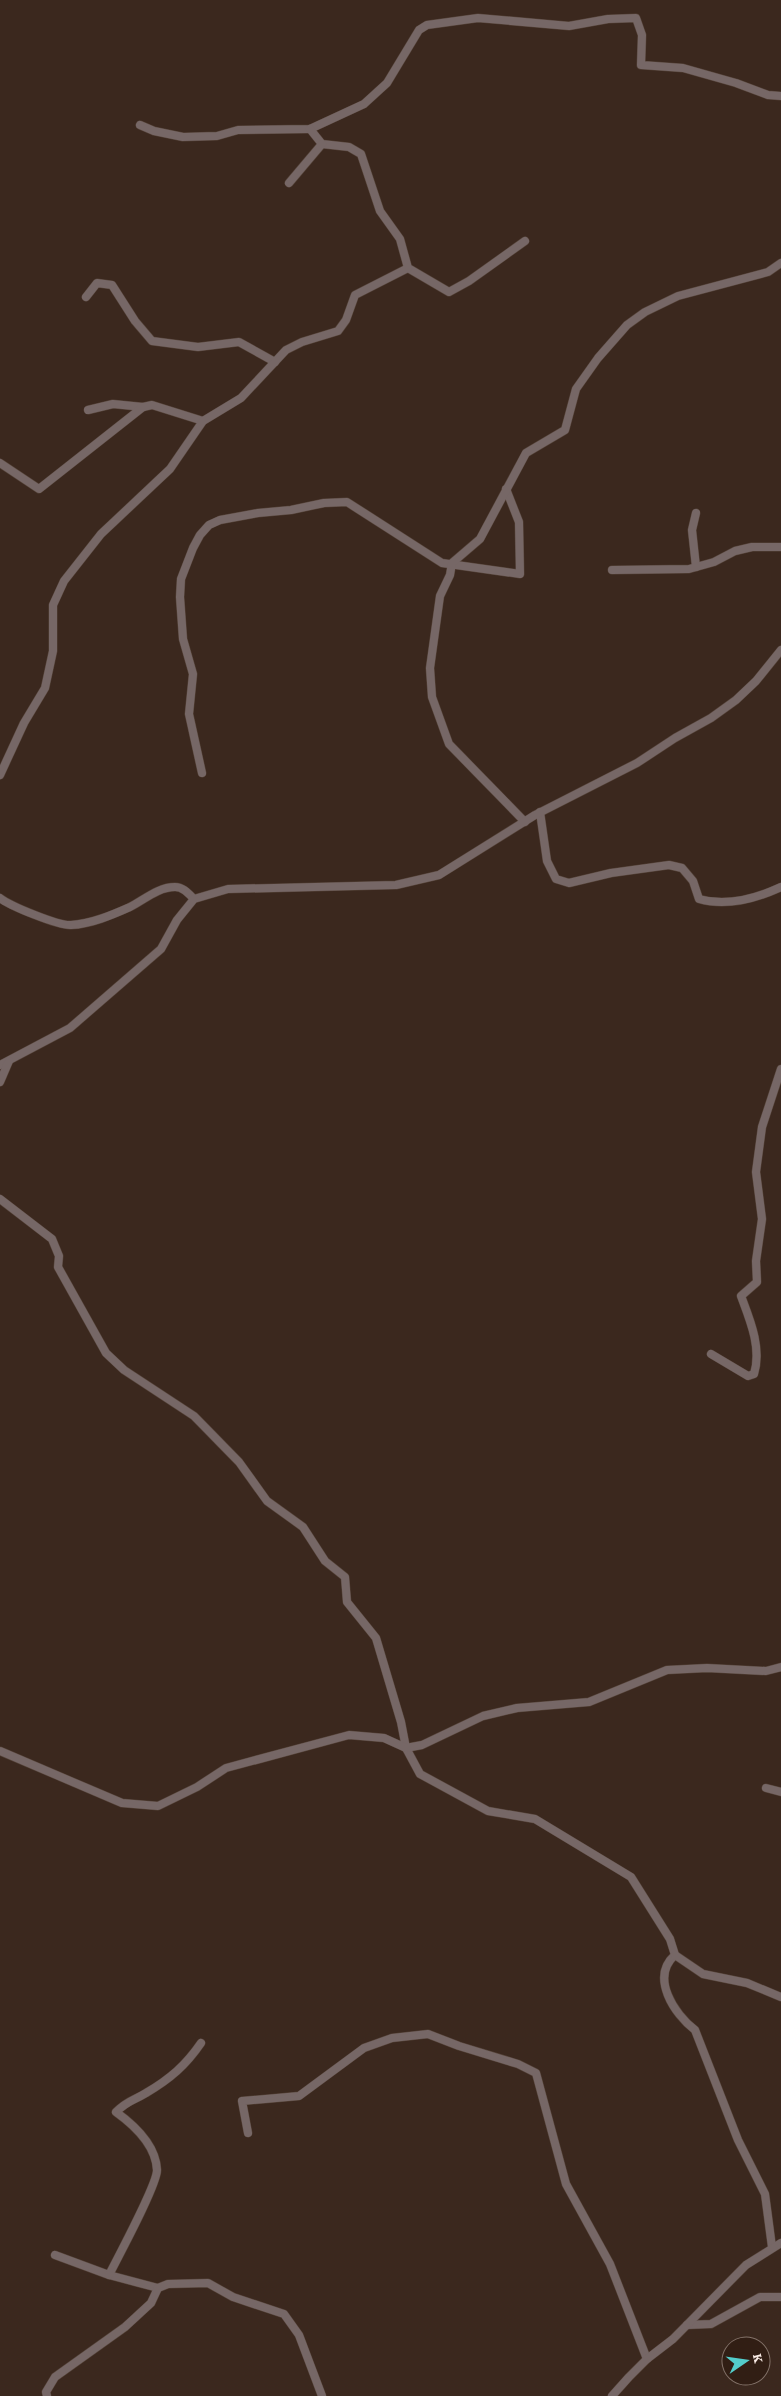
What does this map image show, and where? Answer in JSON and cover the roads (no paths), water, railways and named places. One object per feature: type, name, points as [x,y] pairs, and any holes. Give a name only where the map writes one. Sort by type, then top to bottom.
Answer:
[{"type":"street","points":[[140,125],[154,131],[183,137],[217,136],[238,130],[310,129],[364,104],[387,84],[419,30],[427,25],[478,18],[569,26],[608,19],[636,18],[642,35],[641,65],[683,68],[736,83],[768,95],[781,96]]},
{"type":"street","points":[[310,129],[322,144],[349,147],[361,154],[380,211],[400,239],[408,268],[449,292],[469,281],[525,241]]},
{"type":"street","points":[[289,183],[322,144]]},
{"type":"street","points":[[525,822],[449,744],[432,697],[430,668],[440,596],[450,575],[452,563],[480,539],[526,453],[564,430],[576,389],[598,358],[628,325],[645,312],[678,296],[768,272],[781,264]]},
{"type":"street","points":[[0,775],[24,723],[45,688],[53,651],[53,605],[64,581],[101,534],[170,468],[203,421],[240,398],[286,350],[302,342],[338,331],[346,320],[355,295],[408,268]]},
{"type":"street","points":[[86,297],[97,283],[112,285],[135,321],[152,341],[198,347],[239,342],[275,362]]},
{"type":"street","points":[[88,410],[113,404],[143,406],[152,404],[203,421]]},
{"type":"street","points":[[0,463],[39,490],[143,406]]},
{"type":"street","points":[[202,773],[189,714],[193,674],[183,639],[180,597],[181,579],[193,548],[200,534],[209,525],[220,520],[258,513],[291,510],[324,503],[347,502],[442,562],[520,574],[518,522],[506,489]]},
{"type":"street","points":[[696,513],[692,530],[696,567]]},
{"type":"street","points":[[612,570],[696,567],[752,547],[781,547]]},
{"type":"street","points":[[0,1065],[70,1028],[161,949],[177,920],[194,899],[228,889],[396,885],[439,875],[540,812],[637,763],[675,738],[711,718],[750,687],[781,650]]},
{"type":"street","points":[[540,812],[547,861],[556,879],[569,883],[611,873],[669,865],[682,868],[693,881],[699,898],[711,902],[747,901],[781,887]]},
{"type":"street","points":[[0,898],[9,905],[69,925],[94,921],[129,907],[164,888],[177,886],[186,890],[194,899]]},
{"type":"street","points":[[0,1082],[9,1060]]},
{"type":"street","points":[[711,1354],[748,1376],[754,1374],[757,1361],[756,1346],[742,1296],[757,1282],[756,1262],[762,1220],[756,1172],[762,1128],[781,1069]]},
{"type":"street","points":[[0,1199],[52,1239],[59,1256],[58,1267],[106,1353],[124,1370],[194,1416],[239,1462],[267,1502],[302,1527],[326,1560],[344,1577],[348,1602],[376,1638],[401,1722],[406,1748],[420,1774],[488,1811],[535,1819],[631,1877],[670,1939],[675,1955],[703,1974],[747,1983],[781,1997]]},
{"type":"street","points":[[0,1751],[122,1803],[158,1806],[197,1787],[226,1768],[350,1735],[384,1738],[406,1748],[422,1745],[483,1716],[517,1708],[589,1702],[667,1670],[707,1668],[766,1670],[781,1667]]},
{"type":"street","points":[[766,1788],[781,1792]]},
{"type":"street","points":[[675,1955],[666,1963],[663,1974],[667,1991],[681,2019],[695,2030],[738,2140],[766,2194],[772,2247]]},
{"type":"street","points":[[248,2133],[242,2101],[299,2096],[364,2048],[392,2038],[428,2034],[459,2046],[518,2064],[536,2073],[566,2184],[610,2264],[647,2359]]},
{"type":"street","points":[[109,2275],[141,2211],[157,2172],[154,2156],[146,2140],[116,2112],[127,2101],[145,2094],[186,2065],[202,2043]]},
{"type":"street","points":[[612,2396],[647,2359],[673,2339],[746,2264],[781,2243]]},
{"type":"street","points":[[55,2255],[109,2275],[158,2288],[168,2284],[208,2283],[233,2297],[284,2314],[299,2335],[322,2396]]},
{"type":"street","points":[[47,2396],[46,2392],[55,2377],[125,2327],[151,2303],[158,2288]]},
{"type":"street","points":[[687,2325],[711,2324],[760,2297],[781,2297]]}]
